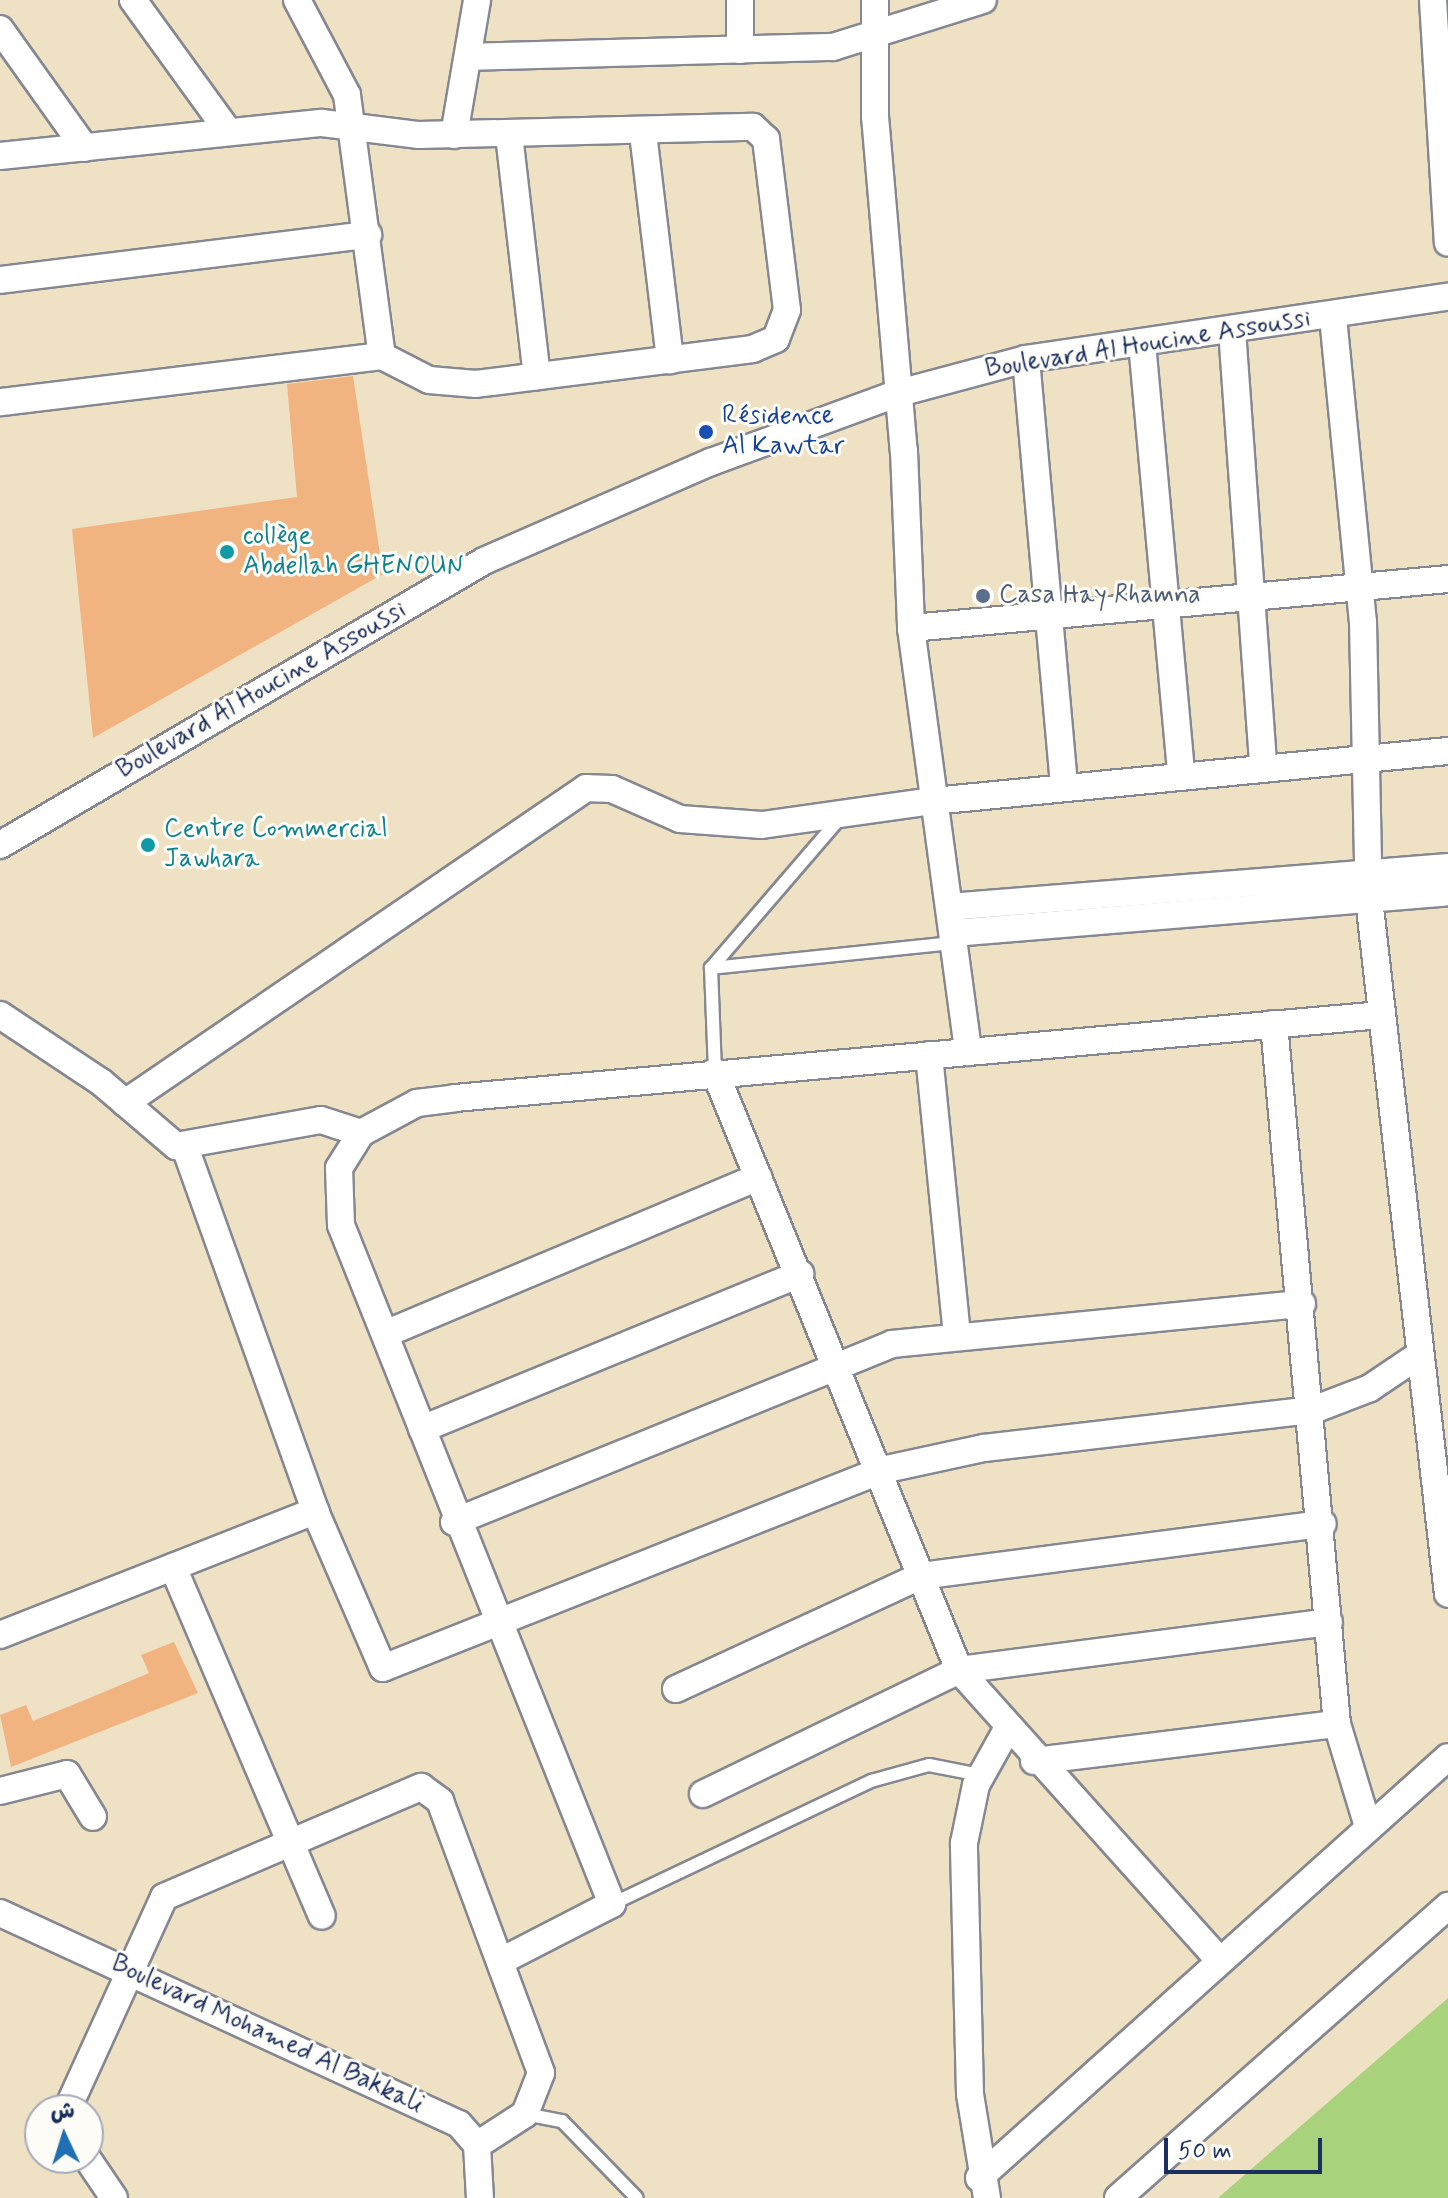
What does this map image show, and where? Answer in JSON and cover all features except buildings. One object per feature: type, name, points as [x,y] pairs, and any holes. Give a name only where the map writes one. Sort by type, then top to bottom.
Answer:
[{"type":"street","points":[[133,0],[228,131]]},
{"type":"street","points":[[297,0],[341,74],[352,125],[368,235],[382,356]]},
{"type":"street","points":[[454,135],[477,0]]},
{"type":"street","points":[[740,0],[740,50]]},
{"type":"street","points":[[875,0],[878,167],[899,393],[911,628],[968,1052]]},
{"type":"street","points":[[1433,0],[1448,243]]},
{"type":"street","points":[[469,57],[740,50],[875,38],[985,1]]},
{"type":"street","points":[[0,29],[85,148]]},
{"type":"street","points":[[0,156],[228,131],[352,125],[454,135],[643,133],[745,126],[763,133],[781,252],[787,317],[776,339],[743,352],[537,376],[449,384],[382,356],[0,402]]},
{"type":"street","points":[[643,133],[670,360]]},
{"type":"street","points":[[509,135],[537,376]]},
{"type":"street","points":[[0,280],[368,235]]},
{"type":"street","name":"Boulevard Al Houcine Assoussi","points":[[0,845],[484,561],[711,462],[899,393],[1026,359],[1333,317],[1448,297]]},
{"type":"street","points":[[1333,317],[1360,587],[1368,887],[1448,1594]]},
{"type":"street","points":[[1232,330],[1247,596],[1263,767]]},
{"type":"street","points":[[1142,343],[1181,775]]},
{"type":"street","points":[[1026,359],[1064,787]]},
{"type":"street","points":[[911,628],[1448,579]]},
{"type":"street","points":[[125,1103],[586,788],[606,787],[706,824],[842,815],[933,801],[1064,787],[1448,751]]},
{"type":"street","points":[[952,928],[1368,887],[1448,867]]},
{"type":"street","points":[[1368,887],[1448,892]]},
{"type":"street","points":[[0,1015],[125,1103],[157,1137],[185,1147],[321,1120],[361,1133]]},
{"type":"street","points":[[501,1961],[612,1904],[499,1624],[454,1522],[338,1206],[339,1168],[361,1133],[417,1103],[715,1072],[1382,1015]]},
{"type":"street","points":[[1274,1024],[1313,1410],[1337,1724],[1368,1827]]},
{"type":"street","points":[[929,1055],[957,1334]]},
{"type":"street","points":[[715,1072],[882,1470],[959,1670],[1006,1731],[1218,1959]]},
{"type":"street","points":[[185,1147],[315,1511],[383,1668],[882,1470],[984,1448],[1313,1410],[1370,1388],[1419,1355]]},
{"type":"street","points":[[385,1334],[758,1177]]},
{"type":"street","points":[[422,1429],[800,1274]]},
{"type":"street","points":[[454,1522],[837,1363],[892,1344],[957,1334],[1302,1304]]},
{"type":"street","points":[[0,1635],[315,1511]]},
{"type":"street","points":[[676,1689],[921,1576],[1323,1524]]},
{"type":"street","points":[[173,1567],[322,1916]]},
{"type":"street","points":[[703,1794],[959,1670],[1329,1622]]},
{"type":"street","points":[[1034,1761],[1337,1724]]},
{"type":"street","points":[[983,2188],[970,2094],[964,1843],[981,1775],[1006,1731]]},
{"type":"street","points":[[983,2188],[1218,1959],[1448,1757]]},
{"type":"street","points":[[0,1791],[67,1774],[93,1817]]},
{"type":"street","points":[[74,2094],[125,1970],[164,1897],[409,1788],[430,1790],[501,1961],[541,2073],[525,2114],[477,2145],[480,2198]]},
{"type":"street","points":[[1118,2198],[1448,1906]]},
{"type":"street","name":"Boulevard Mohamed Al Bakkali","points":[[0,1913],[459,2124],[477,2145]]},
{"type":"street","points":[[98,2174],[114,2198]]},
{"type":"lane","points":[[715,1072],[711,968],[842,815]]},
{"type":"lane","points":[[711,968],[952,928]]},
{"type":"lane","points":[[612,1904],[871,1781],[929,1765],[981,1775]]},
{"type":"lane","points":[[525,2114],[562,2121],[637,2198]]},
{"type":"green space","points":[[1448,1998],[1448,2198],[1218,2198]]},
{"type":"place","name":"Résidence Al Kawtar","points":[[706,432]]},
{"type":"place","name":"collège Abdellah GHENOUN","points":[[227,552]]},
{"type":"place","name":"Casa Hay Rhamna","points":[[983,596]]},
{"type":"place","name":"Centre Commercial Jawhara","points":[[148,845]]}]
